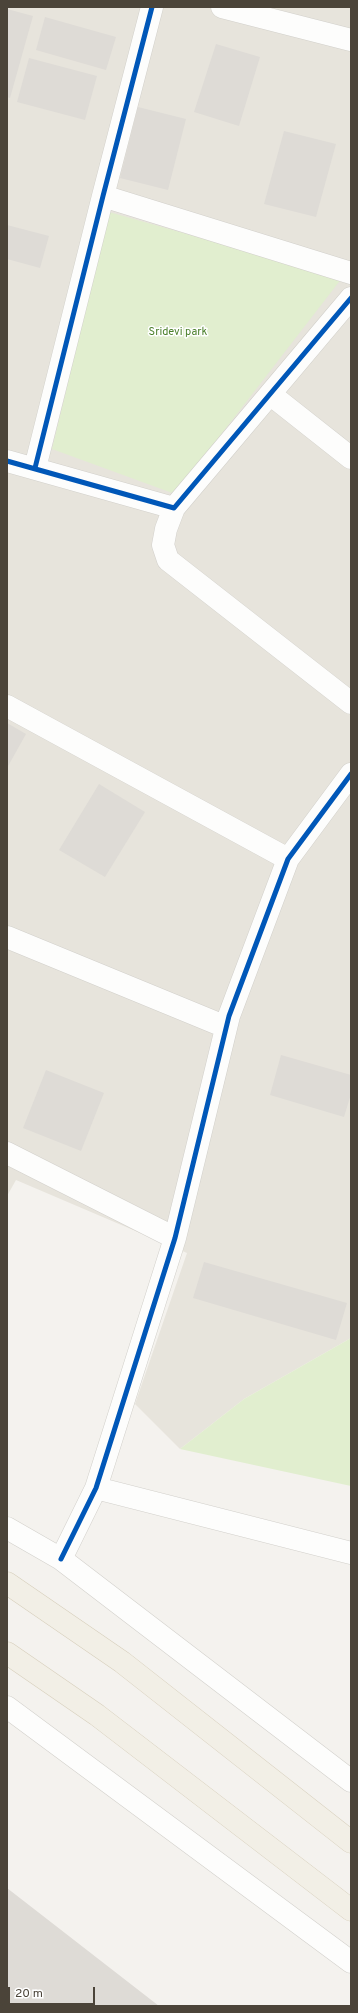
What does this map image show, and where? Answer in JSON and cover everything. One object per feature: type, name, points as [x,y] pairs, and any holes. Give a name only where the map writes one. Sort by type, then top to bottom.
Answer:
[{"type":"main road","points":[[7,1583],[122,1662],[351,1842]]},
{"type":"main road","points":[[7,1653],[97,1715],[351,1910]]},
{"type":"street","points":[[35,468],[102,196],[152,7]]},
{"type":"street","points":[[222,7],[351,40]]},
{"type":"street","points":[[102,196],[351,273]]},
{"type":"street","points":[[351,298],[174,508],[166,529],[163,545],[168,560],[351,703]]},
{"type":"street","points":[[270,394],[351,458]]},
{"type":"street","points":[[7,461],[174,508]]},
{"type":"street","points":[[7,706],[288,859]]},
{"type":"street","points":[[61,1559],[96,1488],[175,1238],[226,1027],[288,859],[351,774]]},
{"type":"street","points":[[7,937],[226,1027]]},
{"type":"street","points":[[7,1153],[175,1238]]},
{"type":"street","points":[[96,1488],[351,1553]]},
{"type":"street","points":[[7,1528],[61,1559],[351,1781]]},
{"type":"street","points":[[7,1707],[351,1962]]},
{"type":"shaded area","points":[[7,7],[351,7],[351,1338],[244,1399],[180,1449],[135,1404],[187,1253],[16,1180],[7,1196]]},
{"type":"green space","name":"Sridevi park","points":[[109,212],[342,278],[175,494],[52,449]]},
{"type":"green space","points":[[351,1338],[351,1486],[180,1449],[244,1399]]},
{"type":"building","points":[[7,9],[33,16],[10,98],[7,97]]},
{"type":"building","points":[[45,17],[116,37],[106,70],[36,50]]},
{"type":"building","points":[[216,44],[260,57],[239,126],[194,112]]},
{"type":"building","points":[[29,58],[97,76],[85,120],[17,102]]},
{"type":"building","points":[[138,107],[186,119],[168,190],[120,178]]},
{"type":"building","points":[[284,131],[336,144],[316,217],[264,204]]},
{"type":"building","points":[[7,225],[49,236],[40,268],[7,259]]},
{"type":"building","points":[[7,723],[26,734],[7,768]]},
{"type":"building","points":[[99,784],[145,812],[105,877],[59,850]]},
{"type":"building","points":[[281,1055],[351,1075],[351,1094],[344,1117],[270,1095]]},
{"type":"building","points":[[46,1070],[104,1093],[81,1151],[23,1128]]},
{"type":"building","points":[[204,1262],[347,1303],[336,1340],[193,1298]]},
{"type":"building","points":[[7,1888],[159,2006],[7,2006]]},
{"type":"cycle path","points":[[35,468],[152,7]]},
{"type":"cycle path","points":[[7,461],[174,508],[351,298]]},
{"type":"cycle path","points":[[61,1559],[96,1488],[175,1238],[229,1016],[288,859],[351,774]]}]
